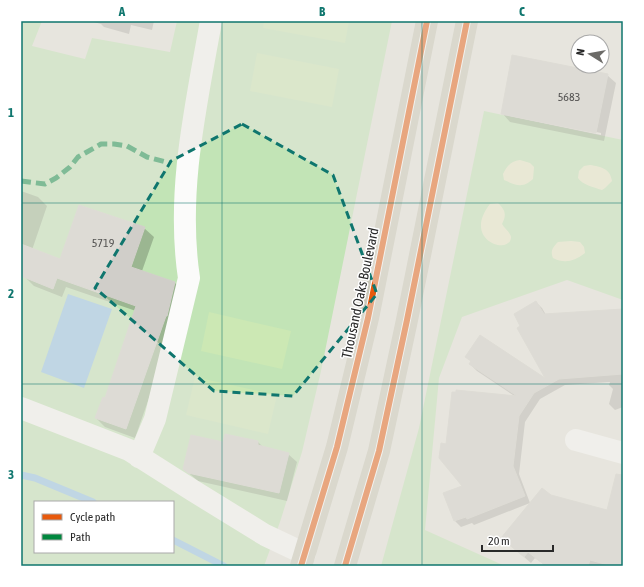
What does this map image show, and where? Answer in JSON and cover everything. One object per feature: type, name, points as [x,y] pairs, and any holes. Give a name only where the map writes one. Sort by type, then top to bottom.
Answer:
[{"type":"main road","name":"Thousand Oaks Boulevard","points":[[303,560],[337,447],[368,318],[427,21]]},
{"type":"main road","points":[[345,566],[379,451],[407,320],[466,21]]},
{"type":"street","points":[[139,457],[155,419],[189,278],[185,255],[184,196],[191,138],[211,21]]},
{"type":"street","points":[[21,408],[129,450],[303,560]]},
{"type":"street","points":[[576,440],[623,453]]},
{"type":"highlighted area","points":[[242,124],[333,175],[377,294],[293,396],[214,391],[95,288],[171,161]]},
{"type":"shaded area","points":[[21,21],[42,21],[32,46],[85,59],[92,38],[170,52],[177,21],[392,21],[321,371],[302,452],[280,522],[264,566],[21,566]]},
{"type":"shaded area","points":[[484,111],[623,140],[623,300],[567,280],[462,317],[439,378],[425,530],[505,566],[381,566],[419,428]]},
{"type":"sand","points":[[520,160],[530,163],[534,167],[533,179],[522,185],[516,185],[504,180],[503,174],[508,166],[514,161]]},
{"type":"sand","points":[[590,165],[604,169],[611,177],[612,181],[602,190],[585,184],[578,178],[579,171],[584,166]]},
{"type":"sand","points":[[498,203],[504,212],[502,224],[511,237],[509,243],[504,245],[497,245],[490,242],[484,236],[481,227],[483,217],[490,204]]},
{"type":"sand","points":[[558,242],[580,242],[584,247],[585,253],[570,261],[562,261],[553,258],[552,249]]},
{"type":"green space","points":[[264,21],[349,21],[345,43],[263,28]]},
{"type":"green space","points":[[257,53],[339,69],[332,107],[250,91]]},
{"type":"green space","points":[[209,312],[291,331],[282,369],[201,351]]},
{"type":"green space","points":[[195,377],[277,395],[268,434],[186,415]]},
{"type":"water","points":[[68,294],[112,309],[84,388],[41,372]]},
{"type":"building","points":[[512,55],[570,66],[570,74],[608,74],[596,133],[501,114]]},
{"type":"building","points":[[79,205],[145,227],[131,267],[175,282],[167,316],[126,429],[95,418],[103,397],[105,398],[136,306],[57,278],[53,289],[21,276],[21,244],[60,259]]},
{"type":"building","points":[[536,301],[544,314],[623,309],[623,374],[559,379],[534,393],[519,416],[513,466],[525,496],[467,519],[466,517],[454,521],[443,493],[462,486],[439,458],[441,443],[446,444],[452,392],[456,392],[456,390],[517,396],[469,364],[471,361],[465,357],[480,335],[545,378],[517,328],[520,326],[514,314]]},
{"type":"building","points":[[225,434],[258,441],[258,445],[289,453],[279,493],[188,473],[183,469],[191,435],[223,442]]},
{"type":"building","points":[[616,474],[623,475],[623,566],[612,566],[590,560],[588,566],[546,566],[528,552],[524,557],[501,538],[542,488],[551,495],[607,510]]},
{"type":"waterway","points":[[21,475],[35,478],[91,501]]},
{"type":"waterway","points":[[174,541],[224,566]]},
{"type":"marked path","points":[[21,181],[45,184],[56,178],[70,167],[78,157],[101,144],[127,146],[147,157],[170,163]]},
{"type":"cycle path","points":[[301,566],[337,447],[368,318],[427,21]]},
{"type":"cycle path","points":[[345,566],[379,451],[467,21]]}]
